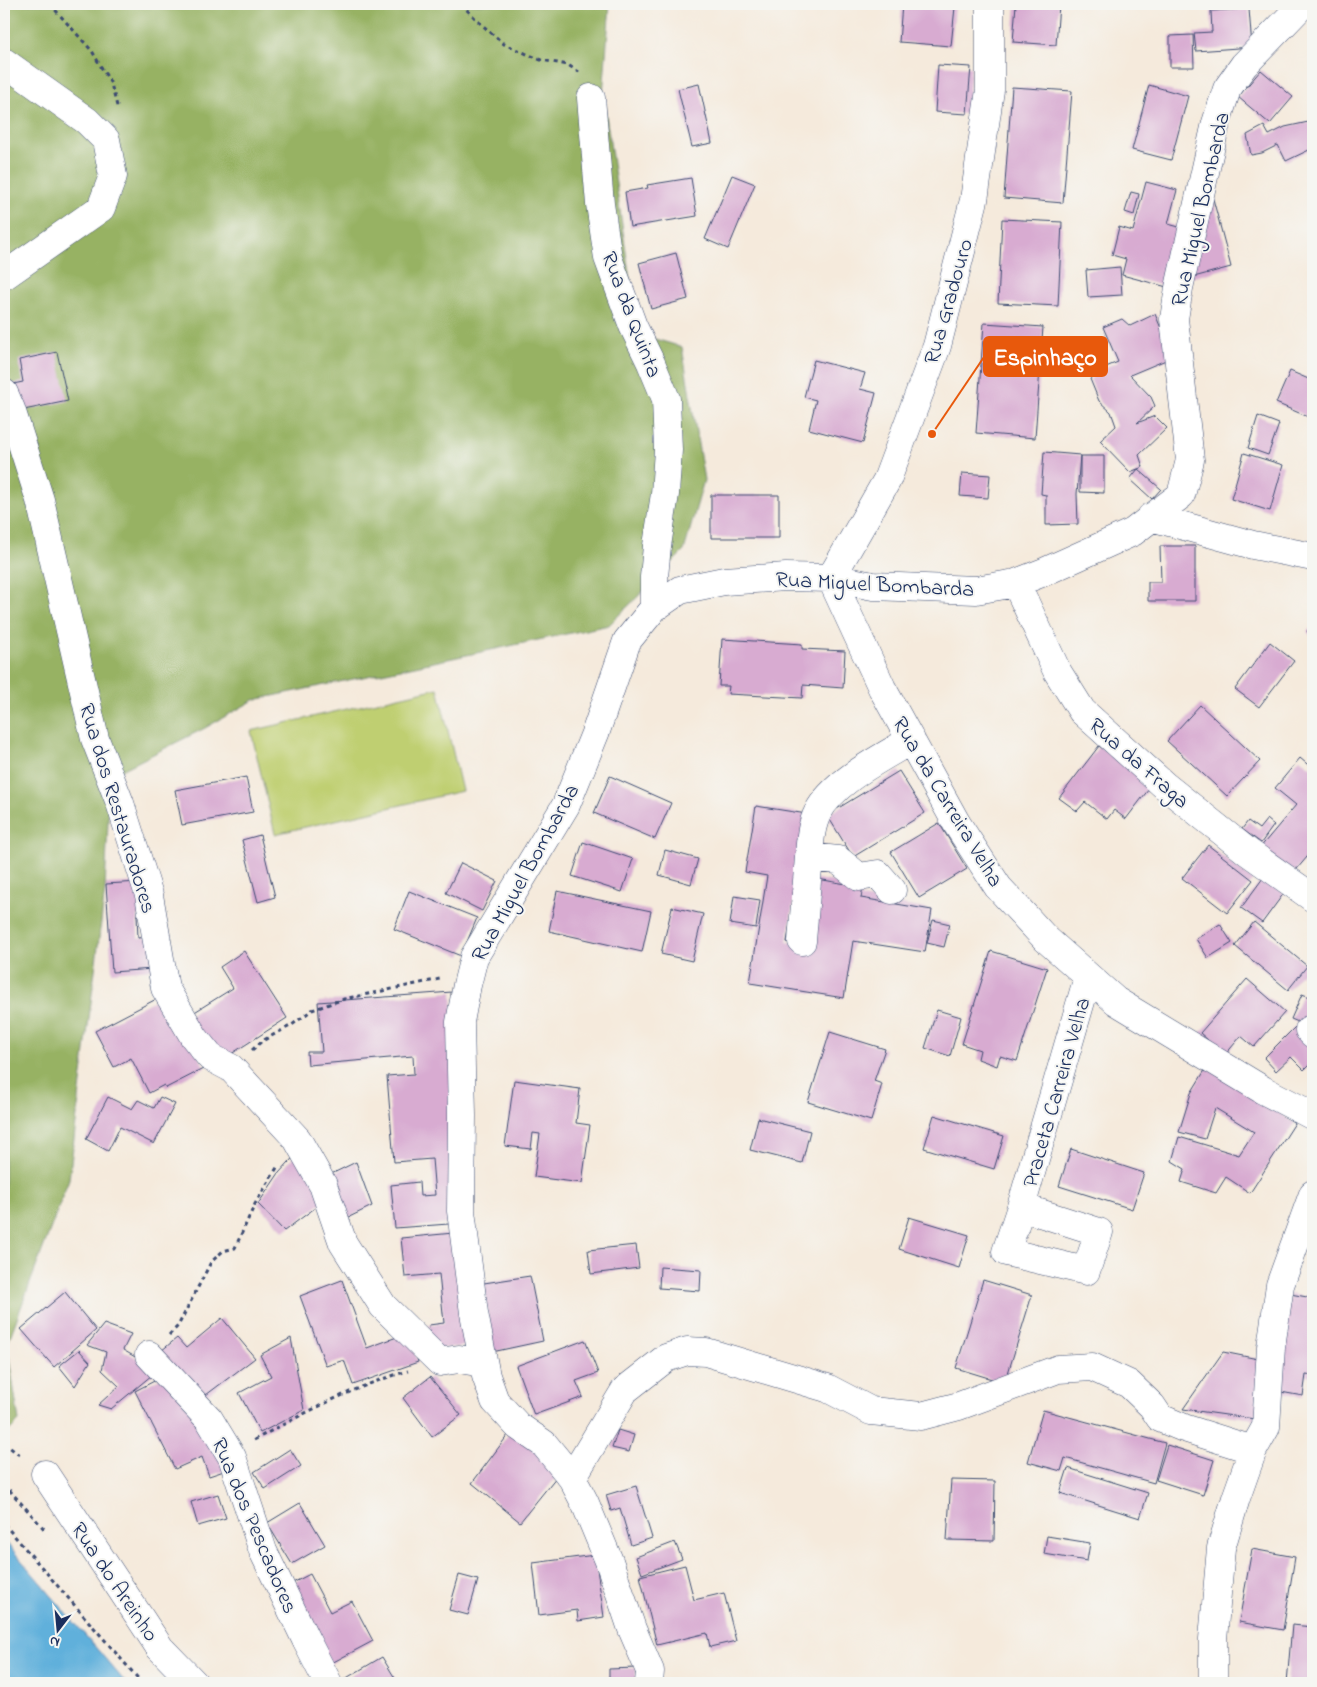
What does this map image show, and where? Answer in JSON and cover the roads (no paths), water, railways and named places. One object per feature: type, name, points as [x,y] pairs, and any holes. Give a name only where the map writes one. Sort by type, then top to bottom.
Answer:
[{"type":"street","name":"Rua Gradouro","points":[[831,578],[887,480],[937,346],[974,200],[990,90],[990,4]]},
{"type":"street","name":"Rua Miguel Bombarda","points":[[649,1683],[650,1671],[632,1629],[609,1561],[585,1503],[572,1478],[544,1444],[518,1426],[495,1401],[486,1376],[474,1313],[461,1211],[462,1116],[460,1022],[474,957],[566,805],[596,731],[627,641],[654,608],[680,590],[724,581],[786,577],[831,578],[873,586],[976,590],[1016,584],[1133,532],[1181,495],[1190,460],[1174,319],[1179,288],[1216,123],[1227,89],[1244,65],[1303,4]]},
{"type":"street","points":[[4,62],[87,121],[106,140],[113,176],[101,208],[4,276]]},
{"type":"street","name":"Rua da Quinta","points":[[591,98],[600,204],[608,258],[633,326],[666,400],[668,450],[665,494],[654,577],[654,608]]},
{"type":"street","name":"Rua dos Restauradores","points":[[4,393],[11,409],[40,500],[94,739],[120,804],[149,895],[165,988],[194,1037],[210,1057],[231,1068],[297,1139],[323,1185],[343,1243],[383,1306],[440,1362],[459,1360],[483,1363]]},
{"type":"street","points":[[1151,517],[1253,545],[1313,557]]},
{"type":"street","name":"Rua da Carreira Velha","points":[[831,578],[882,688],[957,824],[998,887],[1046,939],[1116,1001],[1263,1090],[1313,1116]]},
{"type":"street","name":"Rua da Fraga","points":[[1016,584],[1057,670],[1082,712],[1164,785],[1248,852],[1313,898]]},
{"type":"street","points":[[802,941],[811,832],[818,812],[828,798],[844,784],[911,740]]},
{"type":"street","points":[[809,857],[838,860],[859,876],[878,874],[892,890]]},
{"type":"street","name":"Praceta Carreira Velha","points":[[1021,1207],[1088,977]]},
{"type":"street","points":[[1213,1683],[1213,1639],[1221,1548],[1253,1450],[1266,1427],[1271,1347],[1280,1285],[1313,1194]]},
{"type":"street","points":[[572,1478],[625,1390],[666,1358],[687,1351],[706,1352],[827,1388],[871,1411],[921,1416],[960,1406],[1058,1369],[1092,1367],[1129,1384],[1152,1406],[1160,1418],[1184,1428],[1253,1450]]},
{"type":"street","name":"Rua dos Pescadores","points":[[149,1355],[209,1419],[232,1457],[263,1550],[328,1683]]},
{"type":"street","name":"Rua do Areinho","points":[[45,1474],[160,1648],[194,1683]]},
{"type":"water","points":[[4,1540],[126,1683],[4,1683]]},
{"type":"place","name":"Espinhaço","points":[[932,434]]}]
